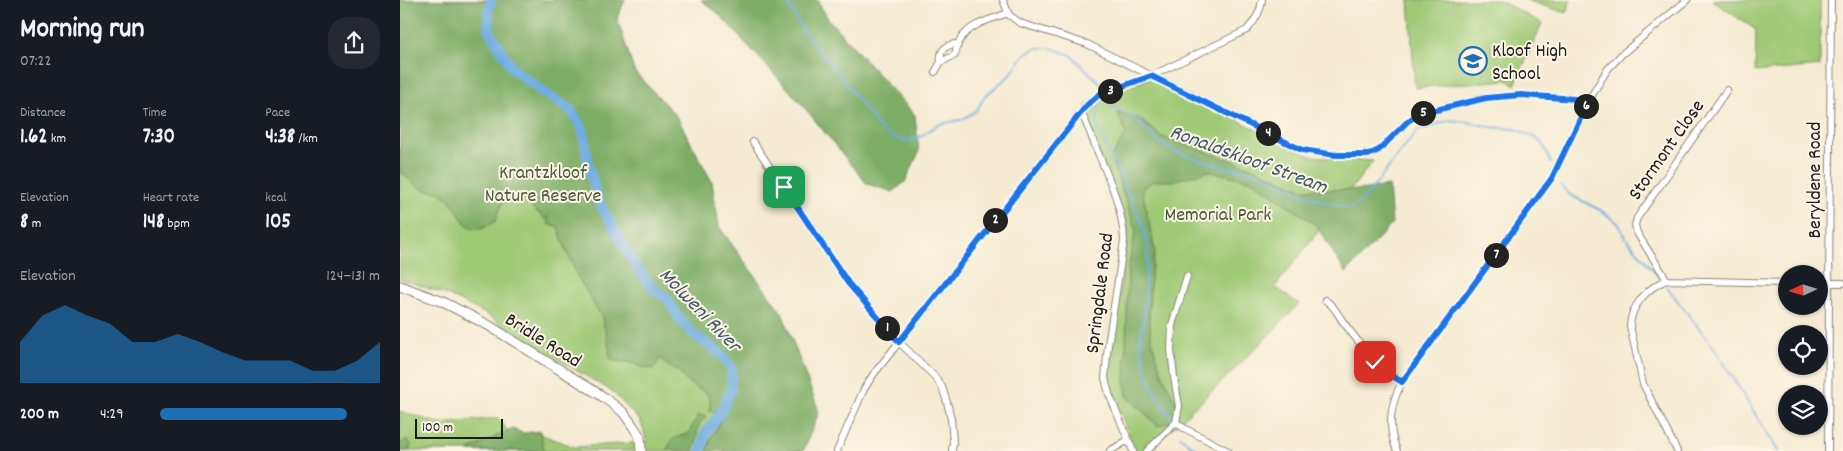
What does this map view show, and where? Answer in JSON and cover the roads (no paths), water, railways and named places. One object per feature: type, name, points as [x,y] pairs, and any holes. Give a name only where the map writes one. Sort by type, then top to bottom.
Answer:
[{"type":"main road","name":"Bridle Road","points":[[400,286],[443,302],[488,325],[602,396],[623,412],[633,426],[640,438],[641,451]]},
{"type":"street","points":[[1003,0],[1008,14],[1020,23],[1078,40],[1302,150],[1320,154],[1368,155],[1379,150],[1408,121],[1427,111],[1486,98],[1514,95],[1589,100]]},
{"type":"street","points":[[837,451],[864,389],[873,375],[1081,112],[1103,93],[1151,76],[1247,30],[1254,23],[1259,13],[1262,0]]},
{"type":"street","points":[[1397,451],[1390,428],[1391,413],[1394,397],[1402,382],[1552,178],[1589,100],[1613,62],[1687,0]]},
{"type":"street","name":"Beryldene Road","points":[[1828,451],[1830,0]]},
{"type":"street","points":[[935,72],[941,62],[954,55],[962,36],[979,23],[1008,14]]},
{"type":"street","points":[[941,62],[940,57],[943,49],[949,45],[958,44]]},
{"type":"street","name":"Stormont Close","points":[[1667,280],[1637,233],[1635,225],[1637,218],[1727,90]]},
{"type":"street","name":"Springdale Road","points":[[1081,112],[1116,198],[1124,228],[1124,241],[1105,373],[1109,394],[1132,451]]},
{"type":"street","points":[[753,142],[848,283],[899,342],[935,377],[942,388],[951,419],[952,451]]},
{"type":"street","points":[[1147,451],[1176,422],[1180,406],[1172,359],[1172,325],[1186,276]]},
{"type":"street","points":[[1677,451],[1643,384],[1630,326],[1632,312],[1646,293],[1656,284],[1667,280],[1778,284]]},
{"type":"street","points":[[1829,282],[1843,282]]},
{"type":"street","points":[[1325,300],[1334,305],[1341,319],[1375,362],[1402,382]]},
{"type":"street","points":[[1176,422],[1182,428],[1228,451]]},
{"type":"street","points":[[1110,451],[1128,440]]},
{"type":"waterway","name":"Molweni River","points":[[491,0],[488,12],[489,30],[512,68],[541,91],[571,110],[583,130],[589,168],[598,200],[633,262],[653,289],[667,298],[679,318],[691,332],[722,355],[731,367],[730,392],[720,413],[705,434],[701,451]]},
{"type":"waterway","name":"Ronaldskloof Stream","points":[[786,0],[806,35],[839,74],[878,126],[891,137],[907,141],[918,138],[939,124],[961,120],[976,111],[985,96],[1010,75],[1025,54],[1036,48],[1051,48],[1071,55],[1102,85],[1103,90]]},
{"type":"waterway","points":[[1103,95],[1098,113],[1099,131],[1142,222],[1148,247],[1144,314],[1140,342],[1145,366],[1158,398],[1172,418]]},
{"type":"waterway","name":"Ronaldskloof Stream","points":[[1104,95],[1108,102],[1119,111],[1135,118],[1162,145],[1178,153],[1223,167],[1256,172],[1307,196],[1351,208],[1366,197],[1417,131],[1450,120],[1515,129],[1534,137],[1543,144],[1551,163]]},
{"type":"waterway","name":"Ronaldskloof Stream","points":[[1561,186],[1570,195],[1600,210],[1618,223],[1626,238],[1660,278]]},
{"type":"waterway","name":"Ronaldskloof Stream","points":[[1667,287],[1715,349],[1778,451]]},
{"type":"waterway","points":[[1180,436],[1200,451]]},
{"type":"place","name":"Kloof High School","points":[[1473,61]]},
{"type":"park label","name":"Krantzkloof Nature Reserve","points":[[543,182]]},
{"type":"park label","name":"Memorial Park","points":[[1218,213]]}]
